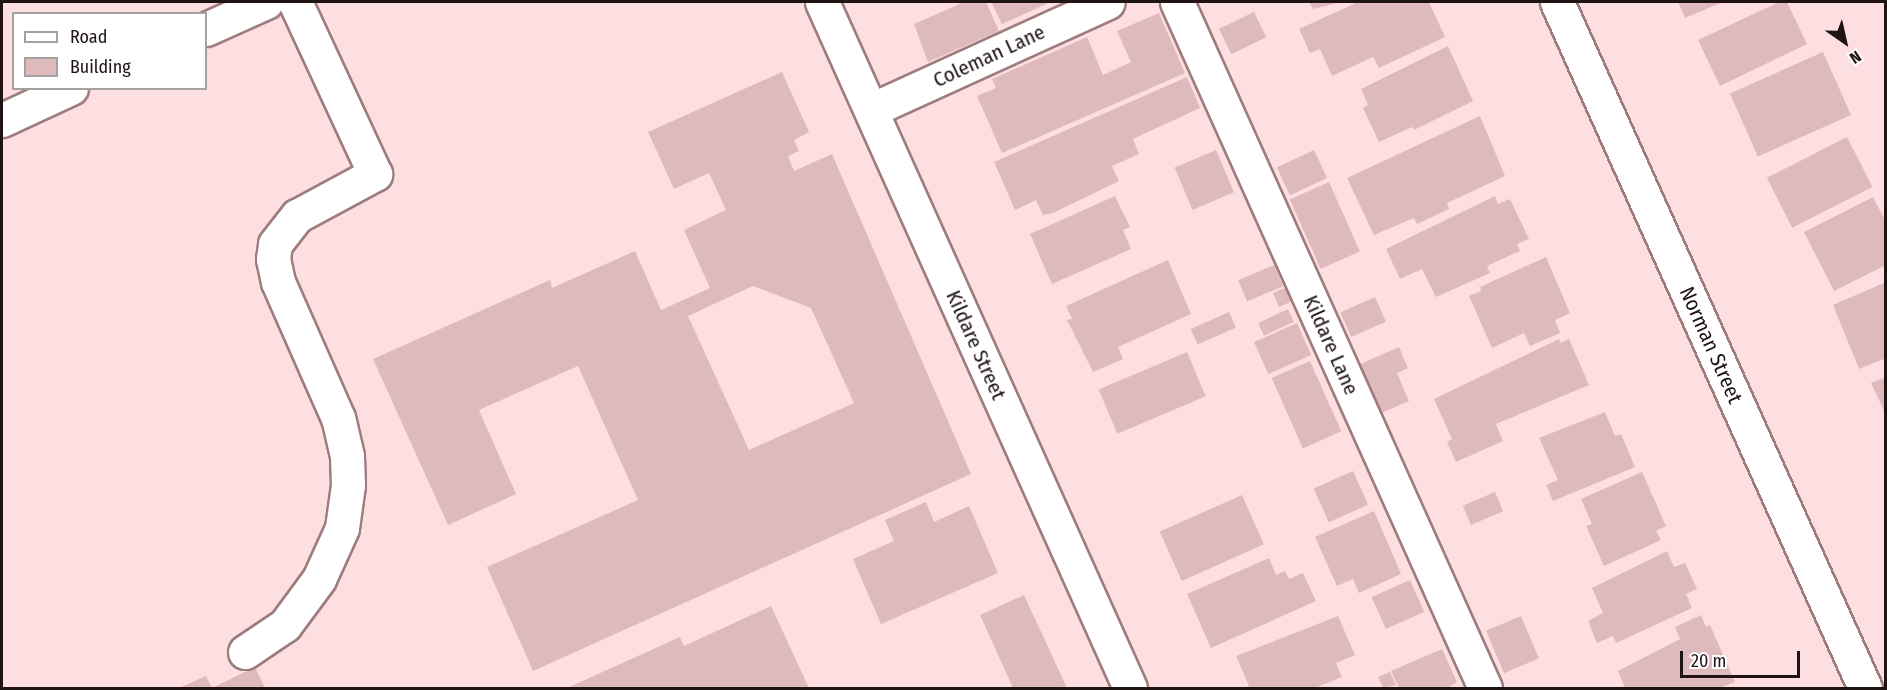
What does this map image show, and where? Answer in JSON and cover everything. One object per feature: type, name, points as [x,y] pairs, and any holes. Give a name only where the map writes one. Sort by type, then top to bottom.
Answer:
[{"type":"street","points":[[207,28],[266,2]]},
{"type":"street","points":[[245,652],[285,625],[319,579],[342,528],[348,485],[347,456],[338,418],[278,282],[275,244],[297,216],[375,174],[295,2]]},
{"type":"street","name":"Kildare Street","points":[[822,2],[1130,688]]},
{"type":"street","name":"Coleman Lane","points":[[871,110],[1108,2]]},
{"type":"street","name":"Kildare Lane","points":[[1177,2],[1485,688]]},
{"type":"street","name":"Norman Street","points":[[1557,2],[1865,688]]},
{"type":"street","points":[[2,120],[67,90]]},
{"type":"building","points":[[964,2],[986,2],[999,31],[928,62],[914,24]]},
{"type":"building","points":[[991,2],[1051,2],[1002,24]]},
{"type":"building","points":[[1309,2],[1342,2],[1313,9]]},
{"type":"building","points":[[1358,2],[1429,2],[1445,37],[1379,68],[1373,57],[1332,76],[1320,49],[1310,53],[1299,29]]},
{"type":"building","points":[[1678,2],[1723,2],[1685,18]]},
{"type":"building","points":[[1779,2],[1787,2],[1807,44],[1720,86],[1698,40]]},
{"type":"building","points":[[1254,12],[1266,37],[1231,54],[1219,29]]},
{"type":"building","points":[[1159,13],[1185,73],[1002,153],[977,96],[996,88],[992,79],[1087,37],[1103,75],[1131,62],[1117,31]]},
{"type":"building","points":[[1448,46],[1473,101],[1414,130],[1412,127],[1379,142],[1363,108],[1368,105],[1361,89]]},
{"type":"building","points":[[1823,52],[1851,115],[1758,157],[1730,93]]},
{"type":"building","points":[[782,72],[809,132],[794,140],[799,151],[788,156],[794,171],[832,154],[971,474],[533,671],[487,567],[638,500],[578,366],[479,410],[516,494],[448,525],[373,359],[550,280],[552,288],[635,251],[661,310],[710,288],[684,230],[726,210],[709,173],[674,189],[648,132]],"holes":[[[753,286],[811,308],[854,403],[749,450],[688,316]]]},
{"type":"building","points":[[1187,77],[1200,108],[1133,139],[1139,154],[1112,166],[1119,181],[1053,213],[1043,215],[1036,200],[1015,210],[994,162]]},
{"type":"building","points":[[1480,116],[1505,176],[1447,203],[1449,209],[1417,224],[1414,218],[1374,235],[1347,178]]},
{"type":"building","points":[[1847,137],[1872,187],[1792,228],[1767,178]]},
{"type":"building","points":[[1216,150],[1234,192],[1193,210],[1175,168]]},
{"type":"building","points":[[1314,150],[1327,178],[1290,195],[1277,167]]},
{"type":"building","points":[[1329,182],[1360,251],[1321,269],[1290,199]]},
{"type":"building","points":[[1115,196],[1130,227],[1123,230],[1131,249],[1052,284],[1030,234]]},
{"type":"building","points":[[1495,196],[1498,204],[1510,199],[1529,239],[1517,244],[1520,251],[1487,266],[1490,273],[1436,297],[1422,269],[1400,279],[1386,249]]},
{"type":"building","points":[[1873,197],[1886,222],[1886,265],[1834,291],[1804,232]]},
{"type":"building","points":[[1546,257],[1570,313],[1555,320],[1560,333],[1530,346],[1524,333],[1492,348],[1469,296],[1481,291],[1480,287]]},
{"type":"building","points":[[1168,260],[1191,314],[1118,347],[1123,359],[1093,372],[1067,320],[1072,319],[1066,306]]},
{"type":"building","points":[[1274,265],[1283,286],[1247,301],[1238,280]]},
{"type":"building","points":[[1886,282],[1886,358],[1859,369],[1833,305]]},
{"type":"building","points":[[1285,288],[1291,302],[1279,307],[1273,293]]},
{"type":"building","points":[[1375,297],[1386,322],[1351,337],[1340,312]]},
{"type":"building","points":[[1288,309],[1294,322],[1264,336],[1258,323]]},
{"type":"building","points":[[1229,312],[1236,328],[1198,345],[1191,329]]},
{"type":"building","points":[[1297,323],[1311,355],[1268,374],[1254,342]]},
{"type":"building","points":[[1559,339],[1560,343],[1569,339],[1589,385],[1496,424],[1503,441],[1456,462],[1447,442],[1452,439],[1434,399]]},
{"type":"building","points":[[1399,347],[1408,368],[1397,373],[1409,401],[1379,414],[1358,365]]},
{"type":"building","points":[[1187,352],[1206,396],[1117,434],[1099,390]]},
{"type":"building","points":[[1310,361],[1341,431],[1303,448],[1272,378]]},
{"type":"building","points":[[1886,377],[1886,415],[1871,383]]},
{"type":"building","points":[[1605,412],[1615,436],[1621,434],[1635,467],[1553,501],[1546,485],[1558,480],[1539,438]]},
{"type":"building","points":[[1353,471],[1368,505],[1329,522],[1314,488]]},
{"type":"building","points":[[1642,472],[1666,526],[1656,531],[1661,540],[1604,566],[1586,526],[1592,524],[1581,499]]},
{"type":"building","points":[[1495,492],[1503,511],[1471,525],[1463,506]]},
{"type":"building","points":[[1242,495],[1264,544],[1182,581],[1160,532]]},
{"type":"building","points":[[926,502],[934,522],[969,506],[998,573],[881,624],[853,559],[894,541],[885,520]]},
{"type":"building","points":[[1374,511],[1401,574],[1359,593],[1353,579],[1337,586],[1315,537]]},
{"type":"building","points":[[1667,551],[1674,567],[1685,563],[1697,589],[1686,594],[1692,608],[1616,643],[1613,636],[1597,643],[1588,621],[1603,613],[1592,588]]},
{"type":"building","points":[[1269,558],[1276,575],[1285,571],[1289,579],[1303,573],[1316,601],[1211,648],[1187,594]]},
{"type":"building","points":[[1410,580],[1424,612],[1386,629],[1372,597]]},
{"type":"building","points":[[1024,595],[1067,688],[1013,688],[980,615]]},
{"type":"building","points":[[771,606],[809,688],[567,688],[680,637],[684,646]]},
{"type":"building","points":[[1701,615],[1706,627],[1710,625],[1735,682],[1720,688],[1625,688],[1618,671],[1680,639],[1675,627]]},
{"type":"building","points":[[1338,616],[1355,655],[1336,663],[1342,677],[1315,688],[1244,688],[1249,686],[1236,656]]},
{"type":"building","points":[[1521,616],[1539,658],[1504,673],[1486,631]]},
{"type":"building","points":[[1442,649],[1457,682],[1447,688],[1399,688],[1391,671]]},
{"type":"building","points":[[255,667],[265,688],[212,688]]},
{"type":"building","points":[[1390,672],[1396,685],[1383,688],[1378,677]]},
{"type":"building","points":[[206,676],[212,688],[179,688]]}]
